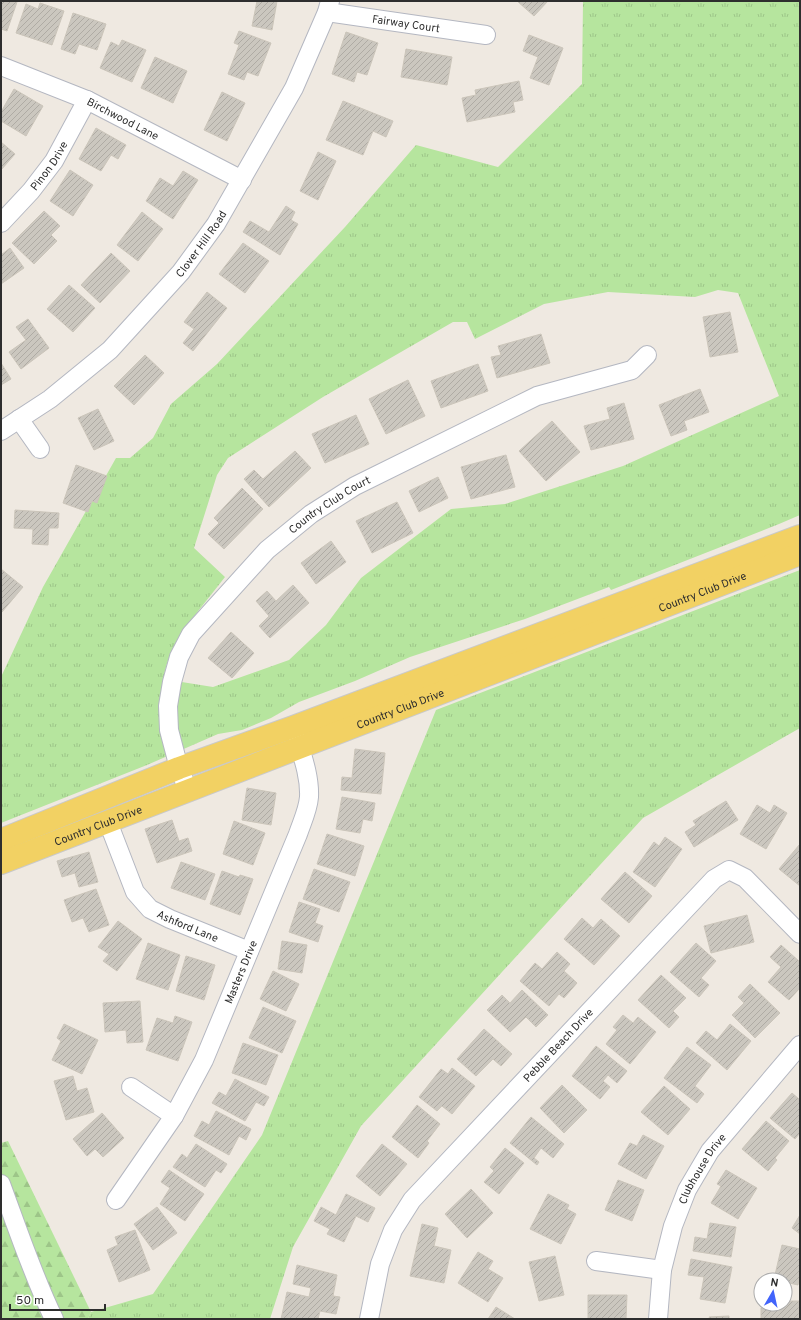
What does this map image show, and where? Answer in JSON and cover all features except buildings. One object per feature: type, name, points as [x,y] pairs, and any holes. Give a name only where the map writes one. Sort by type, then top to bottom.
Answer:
[{"type":"main road","name":"Country Club Drive","points":[[1,840],[179,768],[293,727],[800,536]]},
{"type":"main road","name":"Country Club Drive","points":[[1,863],[800,554]]},
{"type":"street","name":"Fairway Court","points":[[329,6],[486,35]]},
{"type":"street","name":"Clover Hill Road","points":[[1,430],[50,399],[110,350],[181,272],[216,224],[294,88],[329,6]]},
{"type":"street","name":"Birchwood Lane","points":[[1,66],[87,100],[242,180]]},
{"type":"street","name":"Pinon Drive","points":[[1,223],[31,191],[54,161],[87,100]]},
{"type":"street","name":"Country Club Court","points":[[188,790],[179,768],[169,730],[168,706],[172,682],[179,657],[191,634],[267,550],[311,514],[354,486],[537,396],[632,370],[647,355]]},
{"type":"street","points":[[20,419],[40,449]]},
{"type":"street","name":"Masters Drive","points":[[116,1200],[174,1116],[204,1060],[306,813],[309,798],[308,779],[293,727]]},
{"type":"street","name":"Ashford Lane","points":[[108,822],[135,892],[150,909],[170,919],[249,951]]},
{"type":"street","name":"Pebble Beach Drive","points":[[369,1319],[380,1264],[394,1230],[412,1200],[714,879],[730,870],[745,878],[800,934]]},
{"type":"street","name":"Clubhouse Drive","points":[[658,1319],[662,1270],[672,1226],[687,1190],[710,1151],[800,1045]]},
{"type":"street","points":[[132,1087],[174,1116]]},
{"type":"street","points":[[1,1184],[29,1263],[54,1319]]},
{"type":"street","points":[[596,1261],[662,1270]]},
{"type":"green space","points":[[583,1],[800,1],[800,515],[611,590],[609,587],[525,619],[410,657],[355,681],[299,702],[271,718],[242,730],[218,734],[147,765],[1,823],[1,677],[43,587],[116,458],[130,458],[153,438],[171,404],[217,364],[345,227],[416,145],[498,167],[582,84]],"holes":[[[718,290],[738,293],[779,396],[623,466],[505,504],[451,509],[361,578],[326,625],[289,660],[213,687],[163,679],[169,658],[180,636],[225,577],[194,548],[217,475],[228,458],[323,397],[453,322],[467,322],[475,339],[544,304],[608,292],[695,297]]]},
{"type":"green space","points":[[800,570],[800,728],[643,818],[361,1126],[293,1247],[270,1319],[88,1319],[91,1312],[153,1294],[262,1135],[436,710]]},
{"type":"green space","points":[[8,1141],[91,1312],[88,1319],[1,1319],[1,1143]]}]
